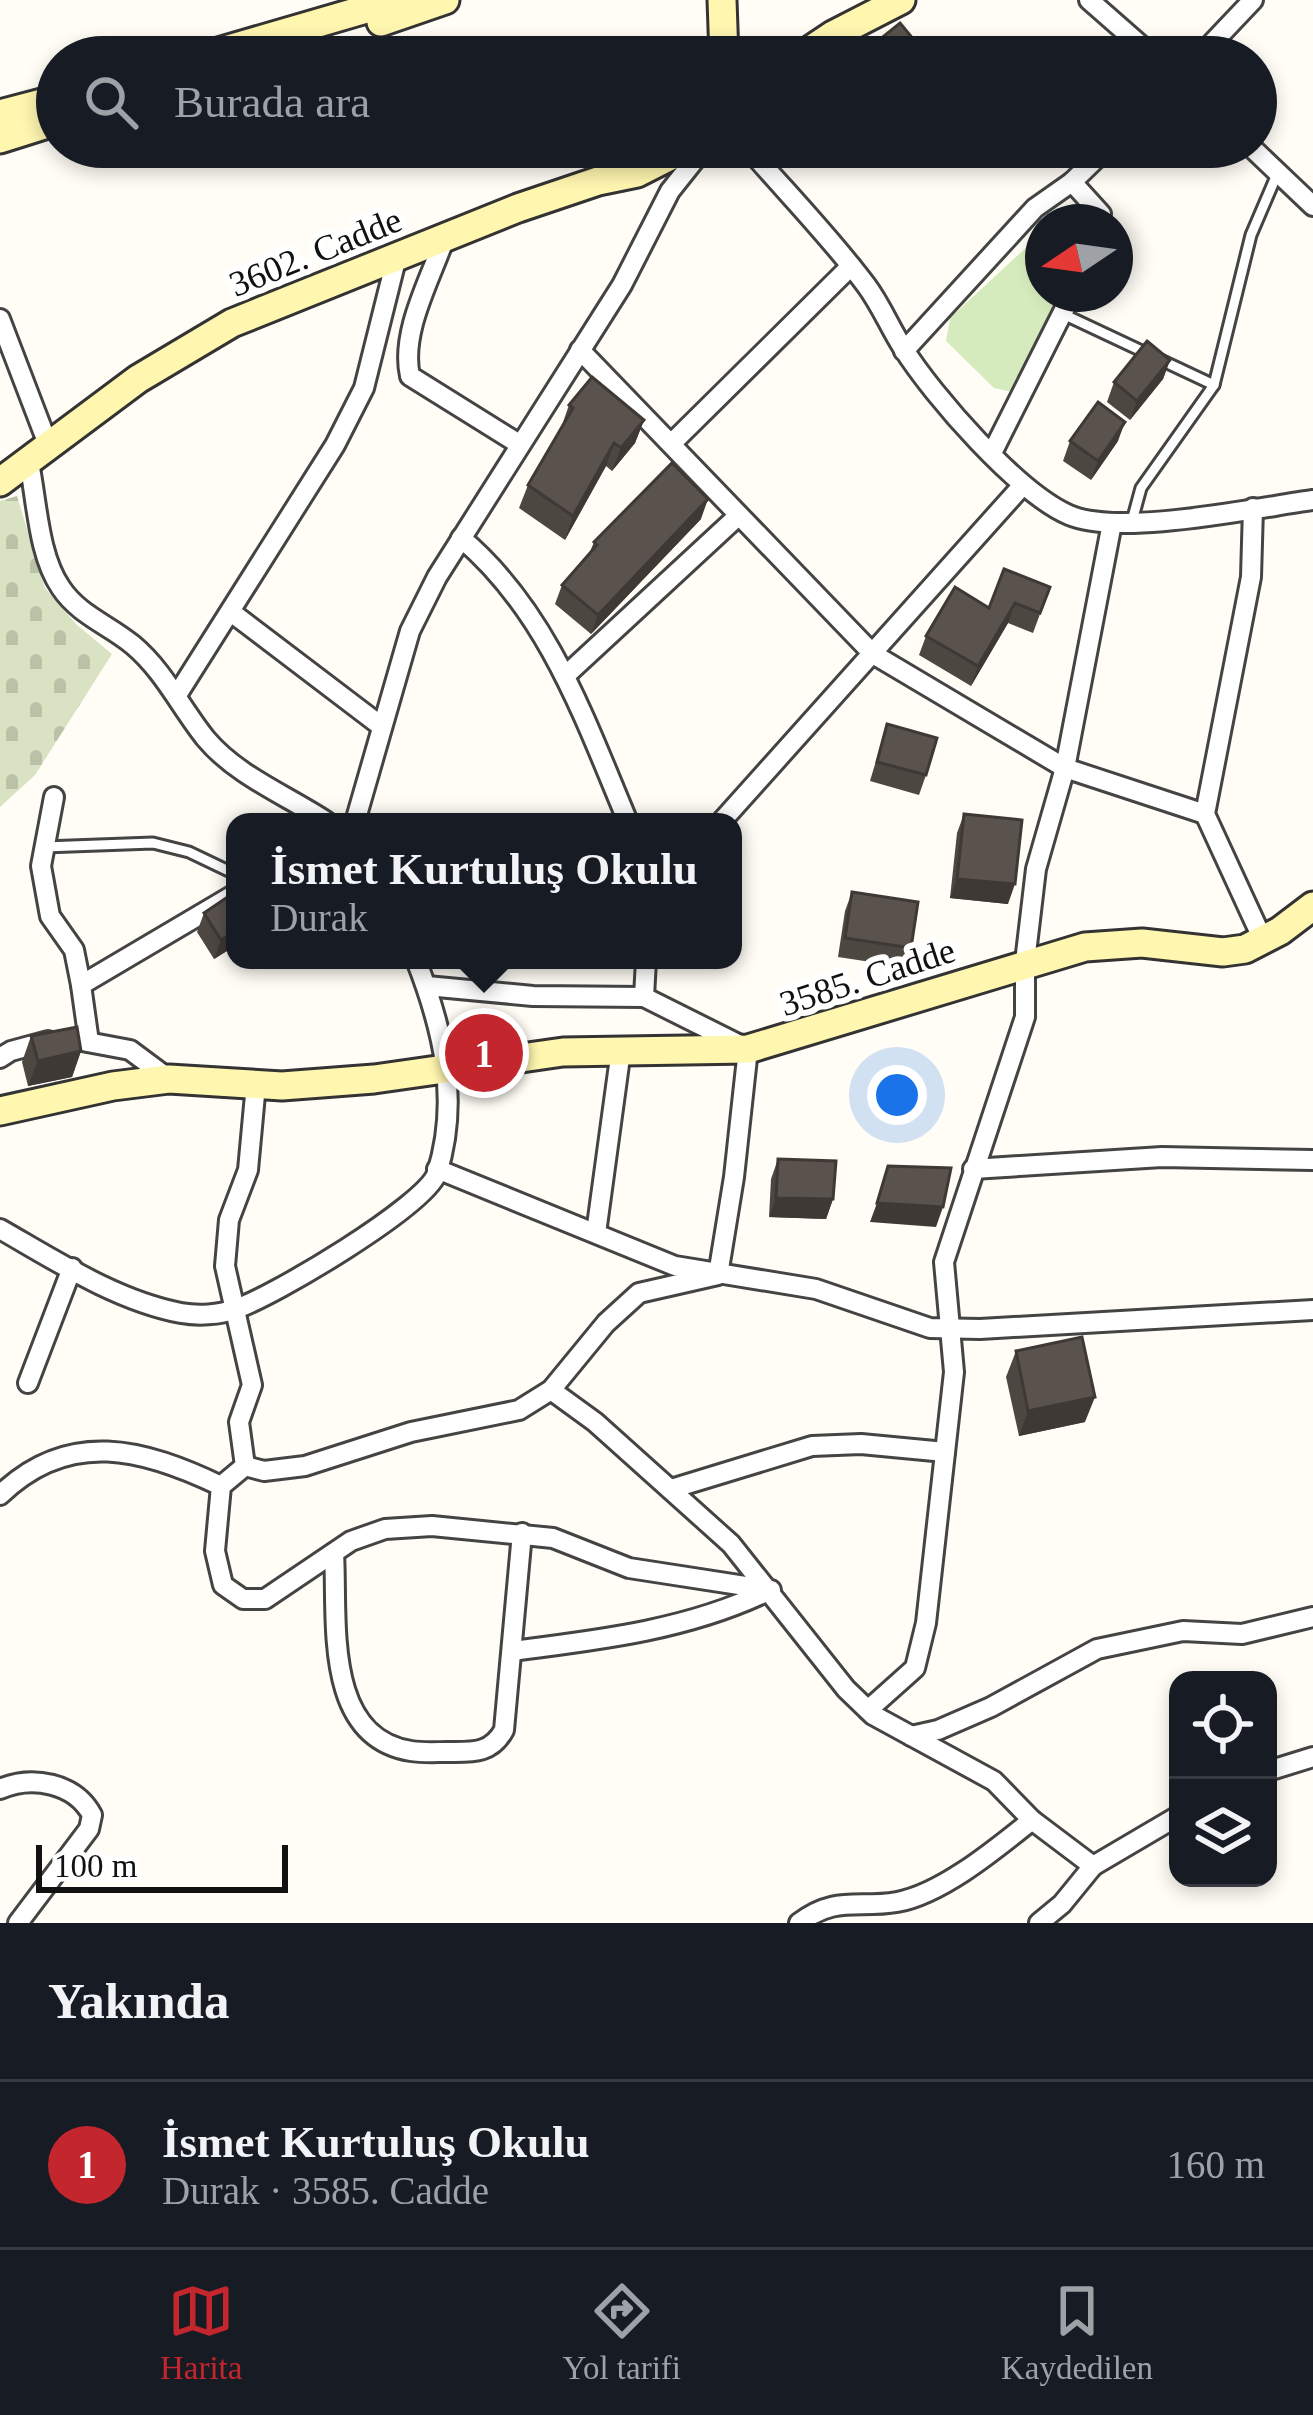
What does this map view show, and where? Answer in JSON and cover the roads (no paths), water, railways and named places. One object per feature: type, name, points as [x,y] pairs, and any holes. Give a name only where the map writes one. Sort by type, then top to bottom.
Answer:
[{"type":"main road","points":[[273,36],[397,0]]},
{"type":"main road","points":[[334,36],[446,0]]},
{"type":"main road","points":[[722,0],[723,36]]},
{"type":"main road","points":[[830,36],[901,0]]},
{"type":"main road","points":[[0,114],[36,105]]},
{"type":"main road","points":[[0,139],[36,128]]},
{"type":"main road","name":"3602. Cadde","points":[[0,482],[138,379],[204,338],[445,237],[566,191],[647,168]]},
{"type":"main road","name":"3585. Cadde","points":[[0,1111],[169,1079],[333,1083],[563,1052],[748,1049],[802,1036],[1025,962],[1114,943],[1223,952],[1245,949],[1313,906]]},
{"type":"main road","points":[[1263,940],[1313,937]]},
{"type":"street","points":[[1089,0],[1130,36]]},
{"type":"street","points":[[1218,36],[1253,0]]},
{"type":"street","points":[[357,813],[410,631],[461,538],[622,285],[670,191],[688,168]]},
{"type":"street","points":[[765,168],[851,266],[904,351],[992,453],[1022,486],[1071,516],[1122,522],[1313,500]]},
{"type":"street","points":[[904,351],[1035,208],[1086,168]]},
{"type":"street","points":[[1273,168],[1313,206]]},
{"type":"street","points":[[1072,182],[1092,204]]},
{"type":"street","points":[[445,237],[409,340],[406,362],[410,376],[519,444]]},
{"type":"street","points":[[178,695],[335,445],[364,388],[382,303],[398,256]]},
{"type":"street","points":[[672,443],[851,266]]},
{"type":"street","points":[[992,453],[1063,314]]},
{"type":"street","points":[[0,319],[39,455],[49,561],[60,587],[87,616],[132,644],[178,695],[206,738],[239,769],[312,813]]},
{"type":"street","points":[[580,350],[873,654],[1065,768],[1205,814]]},
{"type":"street","points":[[729,813],[1022,486]]},
{"type":"street","points":[[1253,508],[1250,577],[1205,814],[1263,940]]},
{"type":"street","points":[[565,676],[738,516]]},
{"type":"street","points":[[868,1711],[915,1668],[926,1623],[954,1372],[944,1262],[1025,1017],[1025,962],[1036,869],[1065,768],[1122,522]]},
{"type":"street","points":[[461,538],[495,566],[535,620],[565,676],[624,813]]},
{"type":"street","points":[[232,612],[381,726]]},
{"type":"street","points":[[54,797],[41,866],[50,916],[74,950],[89,1042]]},
{"type":"street","points":[[81,986],[226,899]]},
{"type":"street","points":[[0,1230],[129,1298],[183,1314],[234,1310],[297,1281],[436,1179],[448,1068],[439,1018],[420,969]]},
{"type":"street","points":[[644,997],[646,969]]},
{"type":"street","points":[[427,986],[533,996],[644,997],[748,1049],[718,1275]]},
{"type":"street","points":[[0,1058],[52,1040],[89,1042],[130,1050],[169,1079]]},
{"type":"street","points":[[596,1233],[621,1050]]},
{"type":"street","points":[[245,1466],[239,1422],[252,1385],[225,1266],[229,1220],[248,1170],[256,1084]]},
{"type":"street","points":[[973,1169],[1162,1157],[1313,1160]]},
{"type":"street","points":[[437,1169],[675,1266],[816,1288],[930,1328],[1313,1310]]},
{"type":"street","points":[[635,1250],[639,1292]]},
{"type":"street","points":[[28,1383],[72,1268]]},
{"type":"street","points":[[245,1466],[264,1471],[305,1466],[411,1432],[519,1410],[551,1390],[606,1323],[639,1292],[718,1275]]},
{"type":"street","points":[[551,1390],[595,1422],[731,1544],[845,1689],[868,1711],[994,1780],[1032,1820],[1094,1866]]},
{"type":"street","points":[[671,1489],[812,1446],[861,1444],[945,1452]]},
{"type":"street","points":[[0,1495],[22,1474],[83,1452],[128,1450],[182,1467],[221,1486]]},
{"type":"street","points":[[245,1466],[221,1486],[215,1551],[223,1585],[243,1599],[265,1599],[351,1541],[385,1529],[432,1526],[553,1538],[629,1568],[771,1590]]},
{"type":"street","points":[[334,1553],[342,1684],[359,1718],[385,1741],[412,1751],[478,1751],[494,1744],[504,1730],[522,1533]]},
{"type":"street","points":[[512,1651],[642,1632],[720,1614],[771,1590]]},
{"type":"street","points":[[911,1736],[991,1707],[1097,1649],[1183,1631],[1242,1634],[1313,1617]]},
{"type":"street","points":[[1277,1768],[1313,1756]]},
{"type":"street","points":[[0,1789],[20,1783],[53,1785],[74,1793],[92,1815],[89,1829],[18,1923]]},
{"type":"street","points":[[800,1923],[835,1904],[897,1902],[936,1886],[994,1851],[1032,1820]]},
{"type":"street","points":[[1048,1920],[1094,1866],[1169,1821]]},
{"type":"lane","points":[[1122,522],[1214,385],[1251,236],[1277,172]]},
{"type":"lane","points":[[1063,314],[1214,385]]},
{"type":"lane","points":[[44,847],[153,843],[189,852],[226,870]]},
{"type":"place","name":"İsmet Kurtuluş Okulu","points":[[484,1053]]}]
